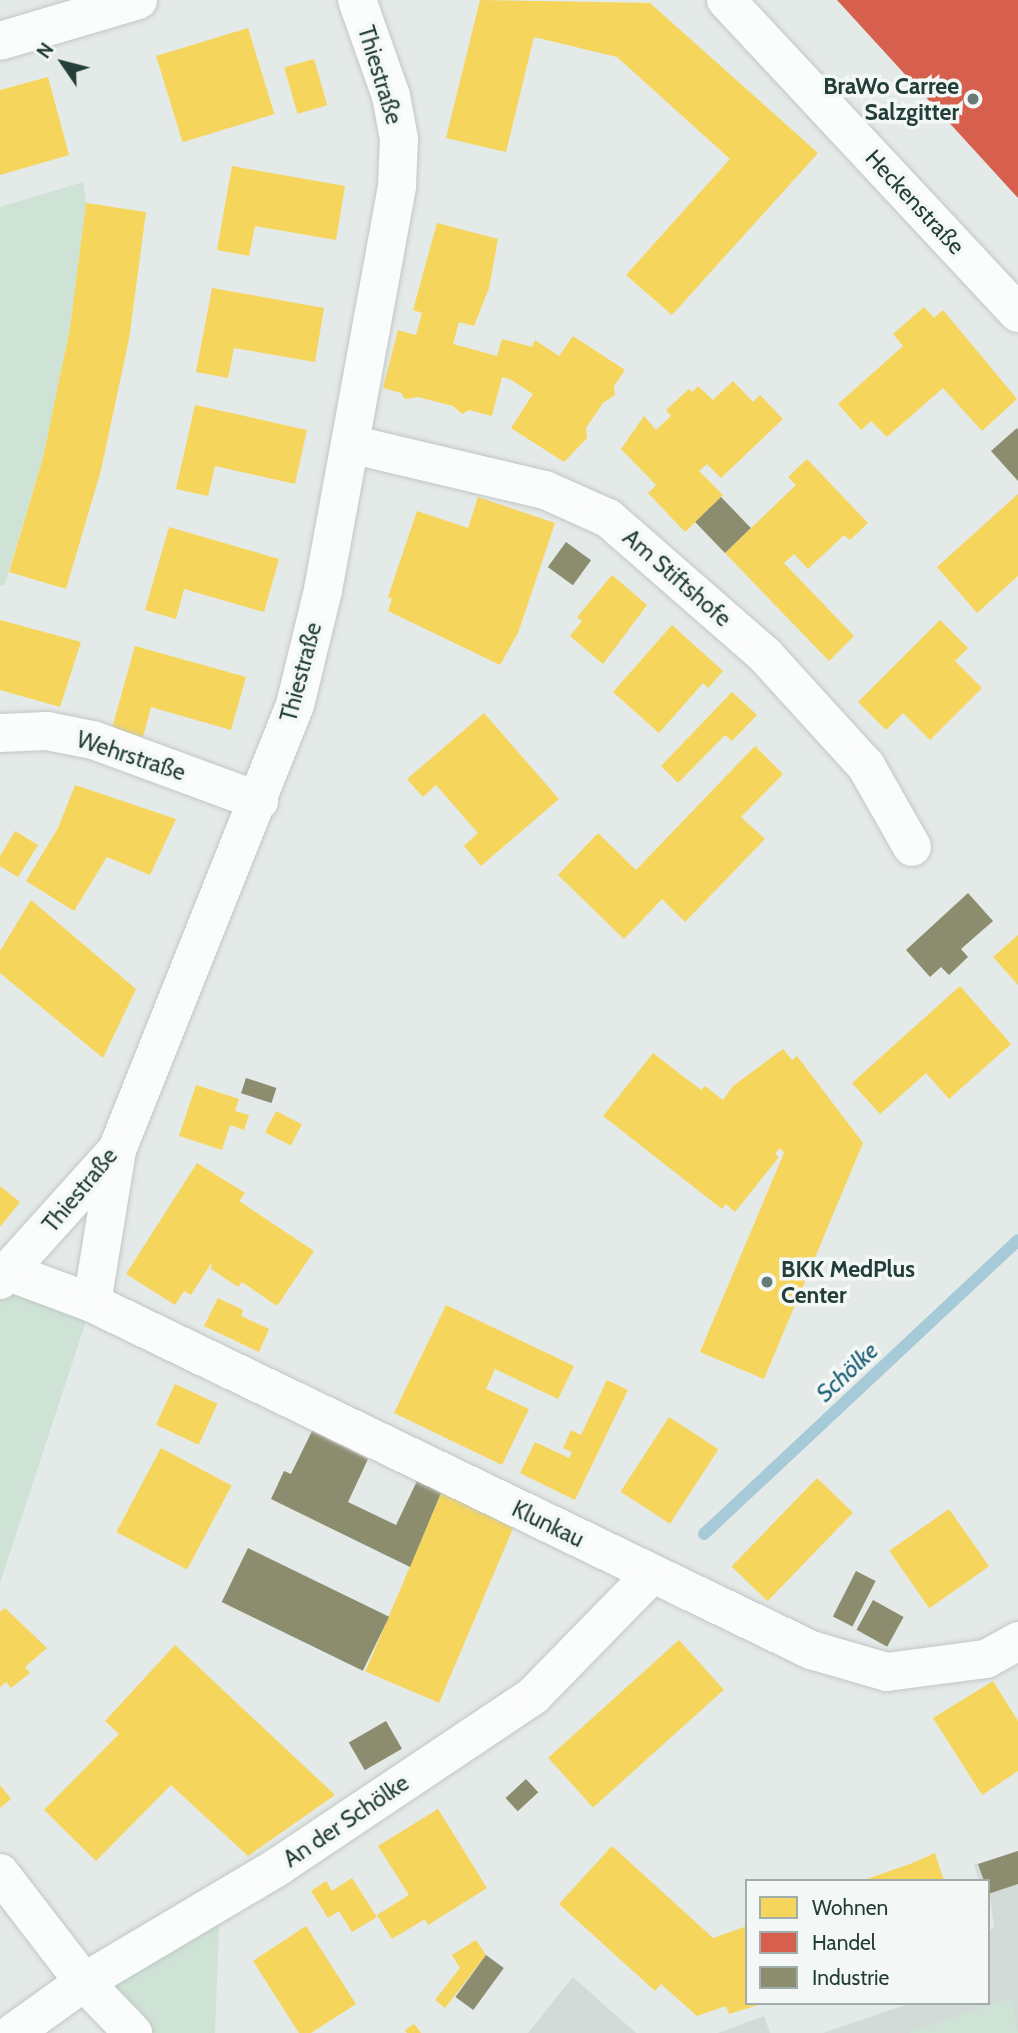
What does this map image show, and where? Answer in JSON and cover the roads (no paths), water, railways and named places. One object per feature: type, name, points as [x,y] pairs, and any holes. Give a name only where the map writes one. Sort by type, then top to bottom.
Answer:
[{"type":"street","points":[[0,41],[138,0]]},
{"type":"street","name":"Thiestraße","points":[[4,1276],[117,1150],[259,801],[295,705],[323,590],[399,157],[391,96],[357,0]]},
{"type":"street","name":"Heckenstraße","points":[[726,0],[1018,313]]},
{"type":"street","name":"Am Stiftshofe","points":[[350,444],[545,490],[608,518],[765,655],[866,766],[912,847]]},
{"type":"street","name":"Wehrstraße","points":[[0,733],[47,731],[93,740],[259,801]]},
{"type":"street","points":[[92,1303],[117,1150]]},
{"type":"street","name":"Klunkau","points":[[4,1276],[92,1303],[811,1650],[887,1672],[986,1659],[1018,1641]]},
{"type":"street","name":"An der Schölke","points":[[13,2033],[84,1982],[279,1866],[533,1696],[652,1574]]},
{"type":"street","points":[[0,1873],[84,1982],[133,2033]]},
{"type":"waterway","name":"Schölke","points":[[704,1534],[1018,1240]]},
{"type":"place","name":"BraWo Carree Salzgitter","points":[[973,99]]},
{"type":"place","name":"BKK MedPlus Center","points":[[767,1282]]}]
